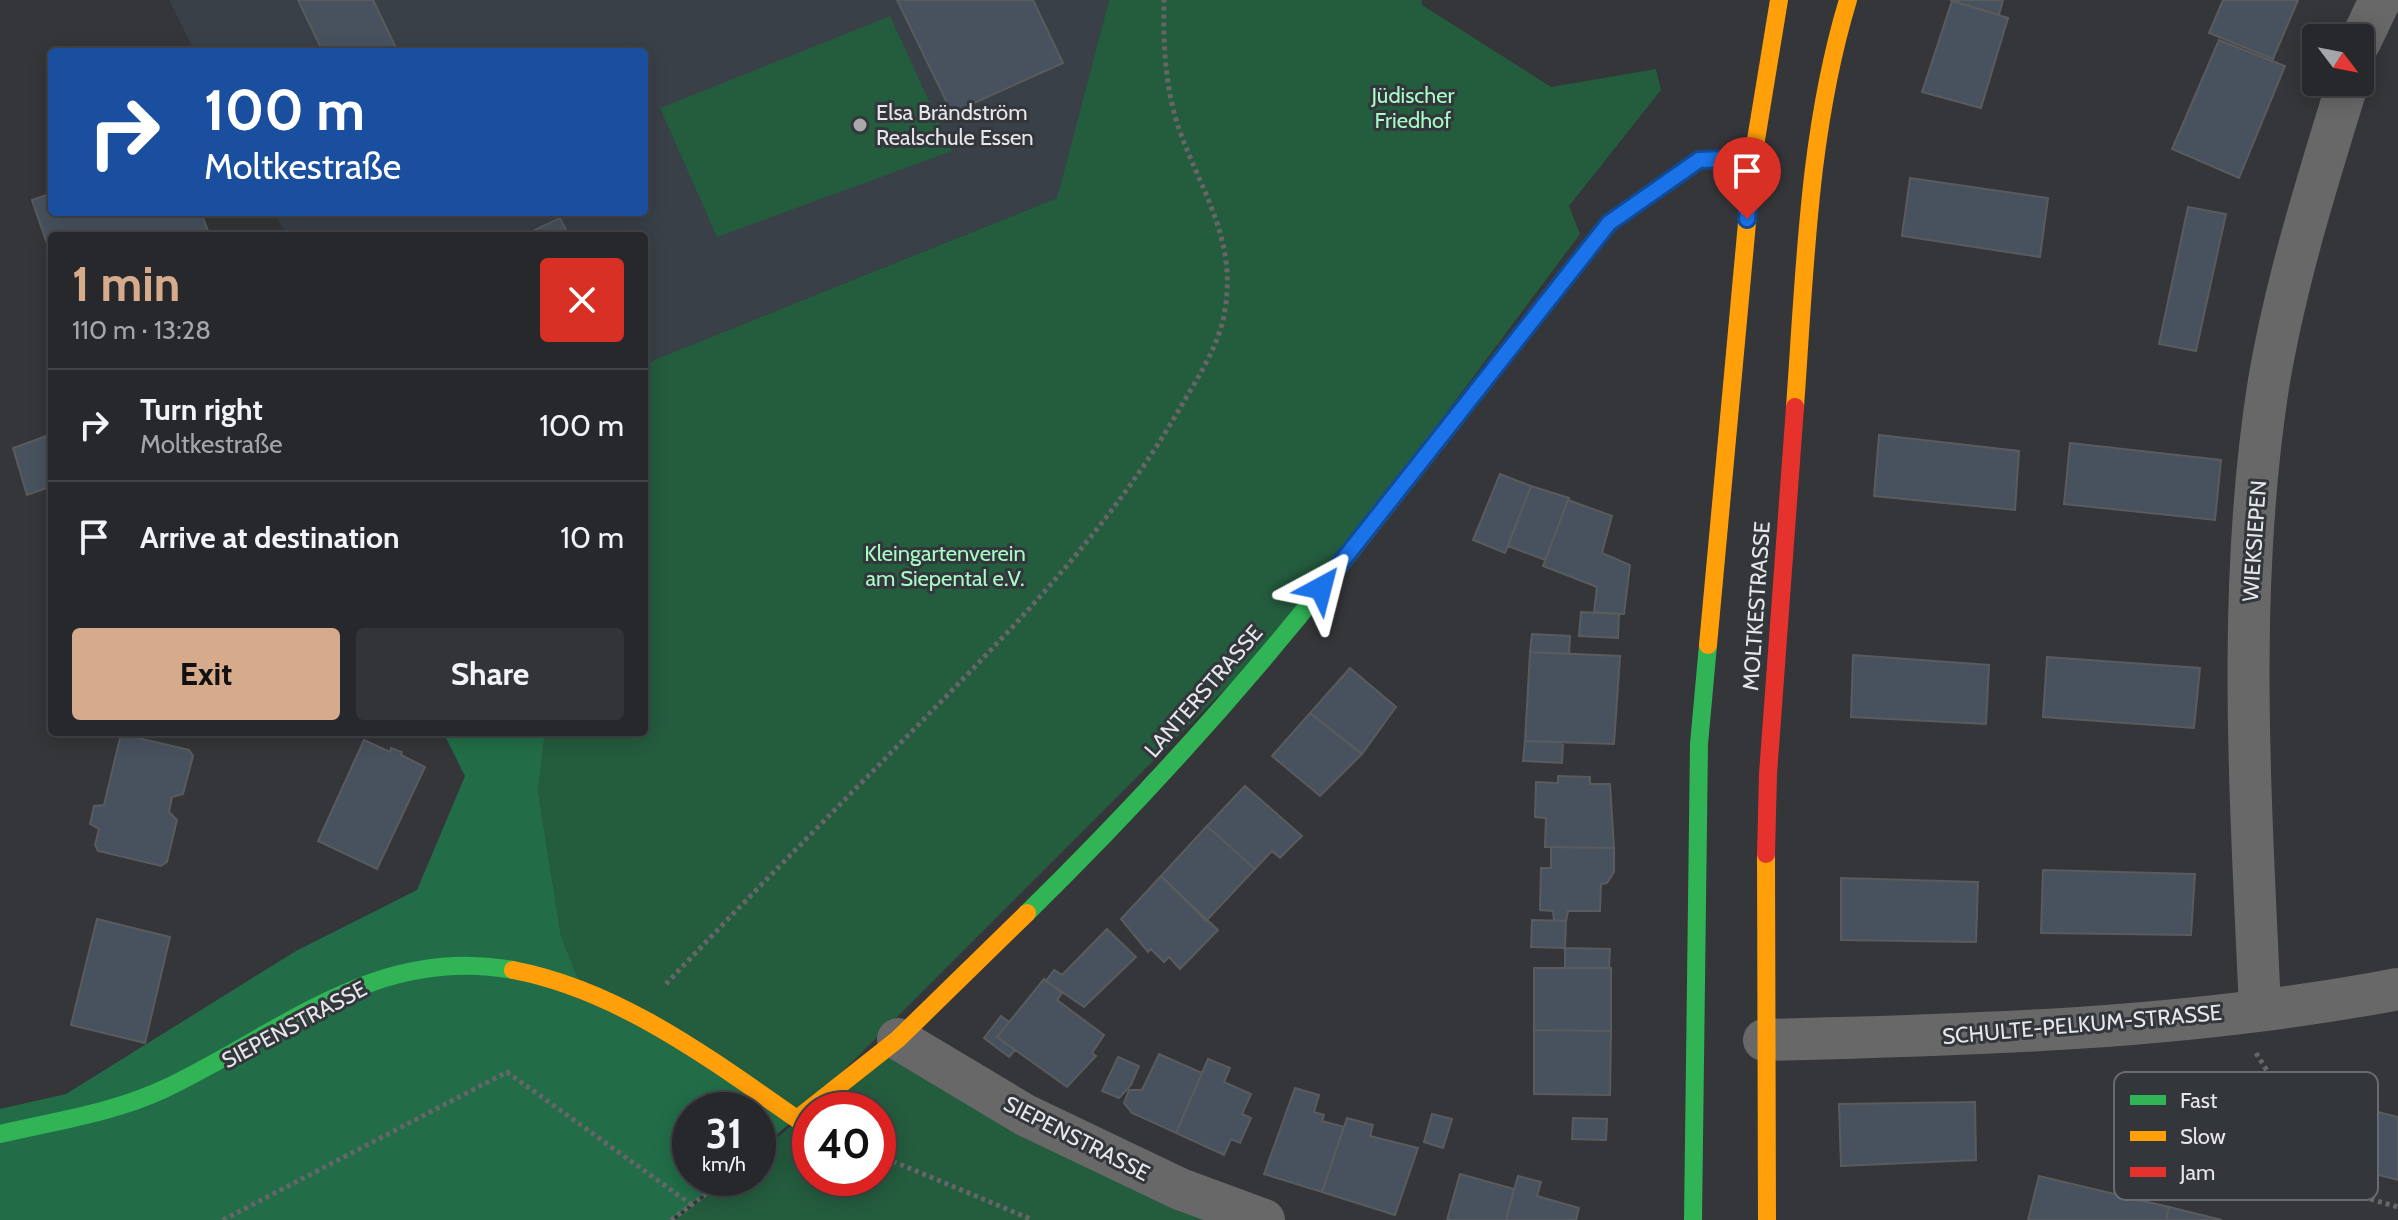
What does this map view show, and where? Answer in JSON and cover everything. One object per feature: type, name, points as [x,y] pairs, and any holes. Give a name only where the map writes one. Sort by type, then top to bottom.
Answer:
[{"type":"street","name":"MOLTKESTRASSE","points":[[1693,1220],[1699,744],[1753,158],[1779,0]]},
{"type":"street","name":"MOLTKESTRASSE","points":[[1767,1220],[1764,1040],[1768,774],[1815,141],[1833,49],[1848,0]]},
{"type":"street","points":[[2369,24],[2380,0]]},
{"type":"street","name":"WIEKSIEPEN","points":[[2251,1011],[2246,664],[2254,515],[2268,386],[2296,260],[2344,96]]},
{"type":"street","name":"LANTERSTRASSE","points":[[831,1092],[898,1039],[1099,842],[1193,740],[1286,633],[1609,223],[1699,160],[1753,158]]},
{"type":"street","name":"SIEPENSTRASSE","points":[[0,1134],[159,1092],[214,1066],[333,1000],[406,970],[462,965],[528,974],[638,1014],[792,1116]]},
{"type":"street","name":"SCHULTE-PELKUM-STRASSE","points":[[1764,1040],[2018,1034],[2251,1011],[2398,989]]},
{"type":"street","name":"SIEPENSTRASSE","points":[[898,1039],[1025,1115],[1180,1189],[1264,1220]]},
{"type":"path","points":[[638,1014],[1033,608],[1117,504],[1163,439],[1203,369],[1225,312],[1227,256],[1214,208],[1177,123],[1163,34],[1164,0]]},
{"type":"path","points":[[2251,1011],[2245,1036],[2268,1072]]},
{"type":"path","points":[[223,1220],[507,1072],[692,1205]]},
{"type":"path","points":[[896,1163],[1033,1220]]},
{"type":"path","points":[[671,1220],[704,1196]]},
{"type":"path","points":[[2374,1200],[2398,1207]]},
{"type":"shaded area","name":"Elsa Brändström Realschule Essen","points":[[169,0],[1109,0],[1057,198],[648,362],[648,232],[285,232],[276,216],[648,216],[648,48],[193,48]]},
{"type":"green space","name":"Kleingartenverein am Siepental e.V.","points":[[1109,0],[1422,0],[1422,5],[1551,87],[1656,69],[1661,90],[1569,206],[1580,234],[1285,629],[822,1092],[792,1092],[792,1113],[776,1103],[776,1092],[757,1092],[583,991],[561,936],[538,791],[545,736],[648,736],[648,362],[1057,198]]},
{"type":"green space","points":[[890,16],[952,151],[717,237],[660,108]]},
{"type":"green space","points":[[445,736],[545,736],[538,791],[561,936],[583,991],[750,1092],[672,1092],[672,1196],[701,1196],[670,1220],[0,1220],[0,1109],[66,1094],[296,951],[417,890],[465,776]]},
{"type":"green space","points":[[898,1042],[1258,1220],[675,1220],[706,1196],[776,1196],[776,1139],[792,1125],[792,1196],[896,1196],[896,1092],[833,1092]]},
{"type":"green space","points":[[776,1108],[792,1117],[792,1122],[776,1135]]},
{"type":"building","points":[[298,0],[373,0],[396,48],[321,48]]},
{"type":"building","points":[[897,0],[1033,0],[1063,63],[952,113]]},
{"type":"building","points":[[1950,0],[2003,0],[1999,15]]},
{"type":"building","points":[[2223,0],[2298,0],[2273,59],[2209,33]]},
{"type":"building","points":[[1952,1],[2008,18],[1981,108],[1922,92]]},
{"type":"building","points":[[2219,40],[2285,66],[2239,178],[2172,149]]},
{"type":"building","points":[[1910,178],[2048,198],[2040,257],[1902,236]]},
{"type":"building","points":[[48,194],[48,216],[202,216],[208,232],[48,232],[48,246],[32,200]]},
{"type":"building","points":[[2188,207],[2226,214],[2196,351],[2159,344]]},
{"type":"building","points":[[560,218],[567,232],[530,232]]},
{"type":"building","points":[[48,435],[48,487],[27,495],[13,448]]},
{"type":"building","points":[[1879,435],[2019,451],[2015,510],[1874,496]]},
{"type":"building","points":[[2070,443],[2221,460],[2215,520],[2064,504]]},
{"type":"building","points":[[1500,474],[1531,486],[1505,553],[1473,540]]},
{"type":"building","points":[[1531,486],[1569,498],[1545,560],[1508,546]]},
{"type":"building","points":[[1568,500],[1612,516],[1602,553],[1630,565],[1624,614],[1594,612],[1597,587],[1543,566]]},
{"type":"building","points":[[1581,612],[1619,614],[1618,638],[1579,636]]},
{"type":"building","points":[[1532,634],[1570,636],[1569,654],[1530,652]]},
{"type":"building","points":[[1530,652],[1620,656],[1614,744],[1525,741]]},
{"type":"building","points":[[1853,655],[1989,665],[1986,724],[1851,717]]},
{"type":"building","points":[[2047,657],[2200,668],[2194,728],[2043,717]]},
{"type":"building","points":[[1350,668],[1396,707],[1362,754],[1310,713]]},
{"type":"building","points":[[1310,713],[1362,754],[1320,796],[1272,756]]},
{"type":"building","points":[[121,736],[189,750],[193,756],[183,794],[172,797],[169,812],[177,820],[167,862],[161,866],[98,851],[95,845],[99,829],[90,824],[94,806],[104,805]]},
{"type":"building","points":[[364,740],[390,752],[391,748],[402,752],[401,755],[425,767],[377,869],[318,841]]},
{"type":"building","points":[[1525,741],[1563,742],[1562,763],[1523,761]]},
{"type":"building","points":[[1558,776],[1590,777],[1590,784],[1610,784],[1614,848],[1545,847],[1546,818],[1535,817],[1536,782],[1558,783]]},
{"type":"building","points":[[1245,786],[1302,836],[1280,858],[1272,851],[1255,869],[1207,826]]},
{"type":"building","points":[[1207,826],[1255,869],[1206,921],[1161,876]]},
{"type":"building","points":[[1551,847],[1614,848],[1614,872],[1607,883],[1601,884],[1600,911],[1568,911],[1566,921],[1554,921],[1553,911],[1540,910],[1541,868],[1551,868]]},
{"type":"building","points":[[2043,870],[2195,874],[2191,935],[2041,933]]},
{"type":"building","points":[[1161,876],[1218,930],[1180,969],[1169,957],[1164,962],[1151,949],[1148,952],[1121,919]]},
{"type":"building","points":[[1841,878],[1978,882],[1976,942],[1841,940]]},
{"type":"building","points":[[97,919],[170,937],[145,1043],[71,1025]]},
{"type":"building","points":[[1532,920],[1566,921],[1565,948],[1531,947]]},
{"type":"building","points":[[1107,929],[1136,957],[1084,1007],[1046,981],[1054,970],[1062,975]]},
{"type":"building","points":[[1565,948],[1610,949],[1609,968],[1565,968]]},
{"type":"building","points":[[1534,968],[1611,968],[1611,1031],[1534,1030]]},
{"type":"building","points":[[1044,979],[1062,993],[1057,1000],[1104,1035],[1092,1053],[1096,1056],[1067,1087],[997,1037]]},
{"type":"building","points":[[1001,1016],[1009,1022],[997,1037],[1015,1050],[1009,1057],[984,1038]]},
{"type":"building","points":[[1534,1030],[1611,1031],[1610,1095],[1534,1094]]},
{"type":"building","points":[[1159,1054],[1202,1073],[1176,1133],[1132,1113],[1124,1103],[1129,1090],[1142,1090]]},
{"type":"building","points":[[1118,1057],[1139,1066],[1131,1085],[1119,1098],[1102,1091]]},
{"type":"building","points":[[1208,1059],[1230,1068],[1224,1082],[1251,1094],[1242,1114],[1251,1118],[1240,1143],[1231,1139],[1224,1155],[1176,1133]]},
{"type":"building","points":[[1295,1088],[1319,1095],[1314,1112],[1324,1115],[1322,1121],[1344,1127],[1322,1192],[1264,1174]]},
{"type":"building","points":[[1975,1102],[1976,1160],[1841,1166],[1839,1104]]},
{"type":"building","points":[[2378,1112],[2398,1117],[2398,1180],[2378,1175]]},
{"type":"building","points":[[1432,1114],[1452,1119],[1443,1148],[1424,1142]]},
{"type":"building","points":[[1347,1118],[1373,1125],[1370,1136],[1418,1148],[1395,1215],[1322,1192]]},
{"type":"building","points":[[1573,1118],[1607,1119],[1606,1140],[1572,1139]]},
{"type":"building","points":[[1460,1174],[1514,1189],[1506,1220],[1447,1220]]},
{"type":"building","points":[[1518,1176],[1541,1182],[1537,1196],[1579,1208],[1576,1220],[1506,1220]]},
{"type":"building","points":[[2039,1176],[2114,1194],[2114,1200],[2140,1200],[2169,1207],[2166,1220],[2028,1220]]},
{"type":"building","points":[[2169,1207],[2222,1220],[2166,1220]]},
{"type":"traffic: fast","points":[[1027,913],[1186,748],[1334,573]]},
{"type":"traffic: fast","points":[[1693,1220],[1699,744],[1708,645]]},
{"type":"traffic: fast","points":[[0,1134],[84,1116],[145,1097],[330,1000],[372,982],[416,970],[463,966],[513,970]]},
{"type":"traffic: slow","points":[[1708,645],[1753,158],[1779,0]]},
{"type":"traffic: slow","points":[[1795,407],[1816,151],[1824,100],[1848,0]]},
{"type":"traffic: slow","points":[[1334,573],[1609,223],[1699,160],[1753,158]]},
{"type":"traffic: slow","points":[[1766,854],[1767,1220]]},
{"type":"traffic: slow","points":[[513,970],[590,993],[627,1010],[697,1051],[797,1119],[898,1039],[1027,913]]},
{"type":"traffic: jam","points":[[1766,854],[1768,774],[1795,407]]},
{"type":"place","name":"Elsa Brändström Realschule Essen","points":[[860,125]]},
{"type":"route","points":[[1321,588],[1609,223],[1699,160],[1753,158],[1747,219]]},
{"type":"park label","name":"Jüdischer Friedhof","points":[[1413,108]]}]
